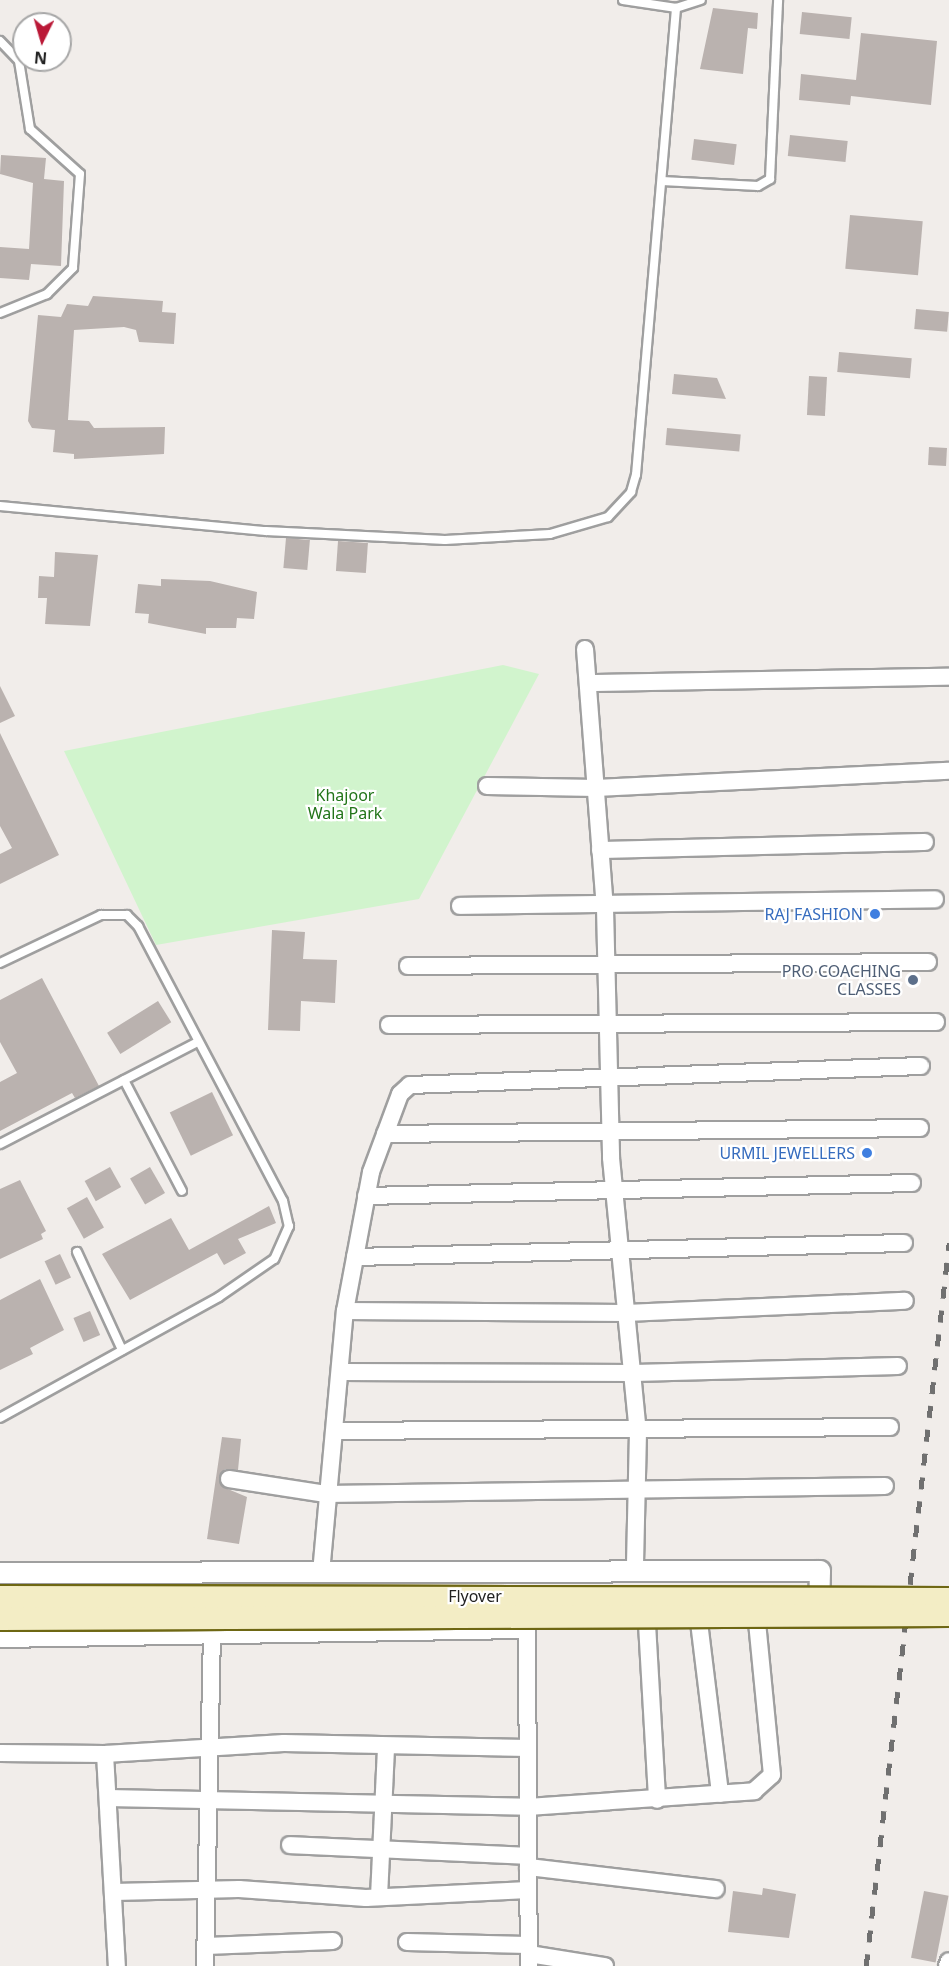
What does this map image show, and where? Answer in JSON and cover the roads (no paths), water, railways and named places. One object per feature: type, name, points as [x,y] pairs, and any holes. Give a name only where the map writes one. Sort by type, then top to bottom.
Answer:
[{"type":"main road","name":"Flyover","points":[[0,1597],[949,1599]]},
{"type":"main road","name":"Flyover","points":[[0,1619],[949,1615]]},
{"type":"street","points":[[585,649],[605,908],[610,1028],[610,1135],[638,1432],[634,1490],[635,1568]]},
{"type":"street","points":[[589,683],[949,677]]},
{"type":"street","points":[[487,786],[596,788],[949,771]]},
{"type":"street","points":[[600,850],[925,842]]},
{"type":"street","points":[[460,906],[605,908],[935,899]]},
{"type":"street","points":[[408,966],[608,967],[928,962]]},
{"type":"street","points":[[389,1025],[610,1028],[936,1022]]},
{"type":"street","points":[[321,1573],[326,1494],[336,1431],[345,1311],[366,1196],[400,1094],[426,1080],[610,1080],[921,1066]]},
{"type":"street","points":[[385,1134],[610,1135],[920,1128]]},
{"type":"street","points":[[366,1196],[615,1192],[912,1183]]},
{"type":"street","points":[[355,1257],[622,1252],[904,1243]]},
{"type":"street","points":[[345,1311],[626,1313],[905,1301]]},
{"type":"street","points":[[341,1372],[634,1373],[898,1366]]},
{"type":"street","points":[[336,1431],[638,1432],[890,1427]]},
{"type":"street","points":[[229,1479],[326,1494],[885,1486]]},
{"type":"street","points":[[0,1573],[321,1573],[354,1571],[379,1574],[635,1568],[820,1571],[819,1621],[212,1635],[0,1637]]},
{"type":"street","points":[[354,1571],[354,1631]]},
{"type":"street","points":[[377,1631],[409,1611],[729,1597],[407,1593],[390,1589],[379,1574]]},
{"type":"street","points":[[699,1622],[720,1794]]},
{"type":"street","points":[[108,1798],[208,1798],[528,1807],[657,1800],[754,1791],[772,1775],[757,1622]]},
{"type":"street","points":[[647,1624],[657,1800]]},
{"type":"street","points":[[527,1627],[528,1955]]},
{"type":"street","points":[[205,1966],[212,1635]]},
{"type":"street","points":[[0,1753],[105,1754],[209,1746],[528,1748]]},
{"type":"street","points":[[379,1897],[386,1747]]},
{"type":"street","points":[[105,1754],[117,1966]]},
{"type":"street","points":[[290,1845],[382,1849],[528,1861],[716,1889]]},
{"type":"street","points":[[114,1892],[208,1889],[379,1897],[528,1890]]},
{"type":"street","points":[[206,1946],[333,1941]]},
{"type":"street","points":[[407,1942],[605,1966]]},
{"type":"street","points":[[947,1966],[949,1961]]},
{"type":"lane","points":[[623,0],[676,8],[701,0]]},
{"type":"lane","points":[[662,181],[758,186],[770,179],[778,0]]},
{"type":"lane","points":[[0,506],[266,531],[445,540],[550,534],[608,517],[631,492],[636,475],[676,8]]},
{"type":"lane","points":[[0,41],[19,61],[30,129],[80,174],[73,268],[48,294],[0,313]]},
{"type":"lane","points":[[0,963],[101,915],[127,915],[138,926],[196,1043],[283,1201],[289,1226],[274,1259],[122,1350],[0,1418]]},
{"type":"lane","points":[[0,1144],[196,1043]]},
{"type":"lane","points":[[124,1080],[183,1191]]},
{"type":"lane","points":[[77,1252],[122,1350]]},
{"type":"railway","points":[[866,1966],[949,1243]]},
{"type":"place","name":"RAJ FASHION","points":[[875,914]]},
{"type":"place","name":"PRO COACHING CLASSES","points":[[913,980]]},
{"type":"place","name":"URMIL JEWELLERS","points":[[867,1153]]},
{"type":"park label","name":"Khajoor Wala Park","points":[[345,804]]}]
